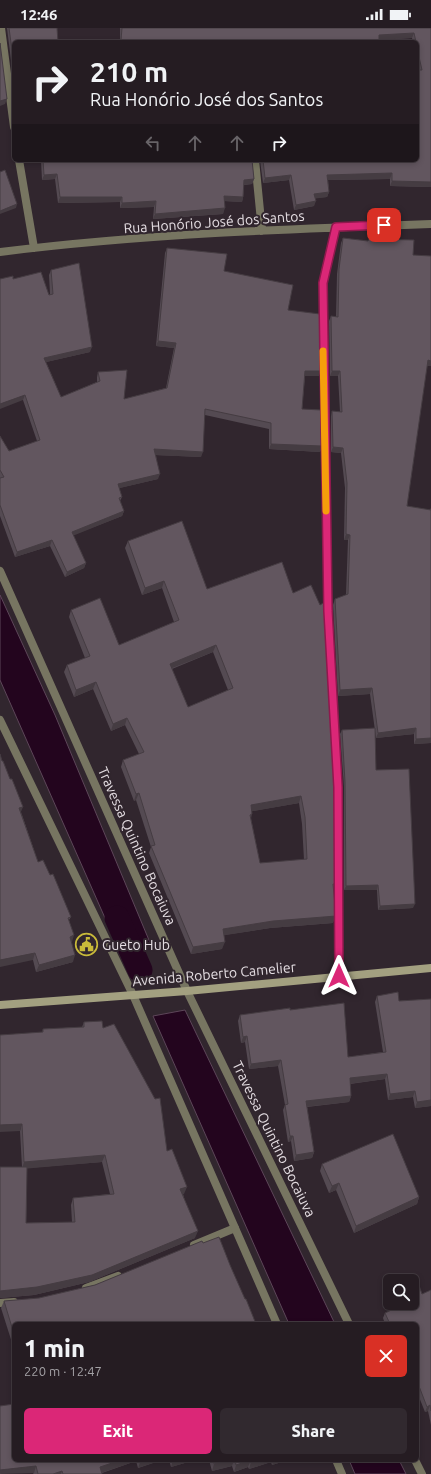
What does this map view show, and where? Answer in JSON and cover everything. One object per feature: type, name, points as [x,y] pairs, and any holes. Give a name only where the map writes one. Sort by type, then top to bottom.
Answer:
[{"type":"main road","name":"Avenida Roberto Camelier","points":[[0,1006],[187,991],[431,968]]},
{"type":"street","points":[[1,28],[12,112]]},
{"type":"street","points":[[19,162],[34,248]]},
{"type":"street","points":[[255,162],[262,231]]},
{"type":"street","name":"Rua Honório José dos Santos","points":[[0,252],[186,235],[336,227],[431,224]]},
{"type":"street","points":[[336,227],[323,283],[323,291],[328,611],[338,787],[339,976]]},
{"type":"street","name":"Travessa Quintino Bocaiuva","points":[[0,571],[187,991],[348,1322]]},
{"type":"street","points":[[0,720],[132,995],[276,1322]]},
{"type":"street","points":[[185,1249],[235,1228]]},
{"type":"street","points":[[77,1290],[92,1286],[128,1272]]},
{"type":"street","points":[[0,1303],[21,1301]]},
{"type":"street","points":[[337,1462],[342,1474]]},
{"type":"street","points":[[416,1462],[422,1474]]},
{"type":"shaded area","points":[[0,595],[55,715],[151,945],[120,952],[0,680]]},
{"type":"shaded area","points":[[185,1010],[334,1322],[288,1322],[153,1016]]},
{"type":"shaded area","points":[[350,1462],[400,1462],[406,1474],[355,1474]]},
{"type":"building","points":[[9,28],[57,28],[58,40],[12,40],[12,50]]},
{"type":"building","points":[[122,28],[431,28],[431,182],[392,181],[392,173],[327,175],[329,192],[314,194],[316,201],[296,205],[291,175],[265,178],[263,162],[419,162],[419,70],[422,70],[419,57],[419,40],[416,40],[414,33],[379,35],[379,40],[121,40]]},
{"type":"building","points":[[0,43],[7,99],[0,101]]},
{"type":"building","points":[[43,162],[252,162],[254,179],[244,180],[243,197],[224,196],[225,208],[155,214],[156,201],[122,203],[122,197],[60,197],[57,174],[44,175]]},
{"type":"building","points":[[5,170],[17,204],[0,211],[0,172]]},
{"type":"building","points":[[343,238],[368,241],[369,239],[414,240],[413,255],[431,256],[431,361],[428,360],[407,506],[431,510],[431,738],[416,739],[416,728],[378,733],[372,688],[340,690],[335,599],[348,594],[350,535],[346,534],[347,483],[343,448],[333,447],[332,411],[342,412],[340,371],[332,371],[331,316],[338,317],[339,269]]},
{"type":"building","points":[[167,248],[227,254],[224,271],[293,285],[288,310],[320,314],[321,371],[305,371],[302,409],[321,410],[322,446],[271,444],[271,423],[205,409],[203,452],[154,449],[160,474],[118,484],[122,497],[119,498],[124,511],[72,532],[86,563],[67,572],[52,540],[17,552],[0,505],[0,478],[4,477],[0,470],[0,436],[9,451],[40,440],[25,395],[0,404],[0,279],[13,276],[13,279],[41,272],[49,295],[53,294],[51,270],[79,263],[92,347],[44,358],[61,397],[100,381],[98,372],[127,370],[124,399],[167,388],[176,343],[158,341]]},
{"type":"building","points":[[182,521],[207,589],[282,562],[293,593],[311,585],[320,605],[325,602],[335,780],[336,884],[333,884],[336,916],[273,921],[223,929],[225,942],[193,947],[151,846],[155,845],[139,793],[136,794],[123,760],[144,752],[127,718],[113,724],[96,682],[76,690],[67,665],[90,656],[71,610],[100,598],[119,645],[179,620],[164,581],[145,588],[128,541]],"holes":[[[216,645],[233,688],[188,707],[170,664]],[[301,796],[305,817],[307,859],[260,863],[250,815],[252,814],[251,805]]]},
{"type":"building","points":[[375,728],[376,770],[409,769],[415,904],[380,906],[378,885],[346,886],[345,782],[342,730]]},
{"type":"building","points":[[0,754],[23,807],[19,808],[38,862],[43,860],[50,875],[53,874],[71,917],[68,918],[74,935],[70,937],[75,955],[39,965],[35,953],[0,960]]},
{"type":"building","points":[[398,992],[399,1001],[431,999],[431,1100],[417,1102],[415,1091],[390,1094],[387,1074],[350,1078],[351,1096],[306,1101],[314,1152],[296,1155],[293,1136],[290,1136],[285,1105],[288,1104],[281,1060],[251,1064],[247,1036],[243,1037],[240,1015],[290,1008],[290,1010],[344,1003],[348,1057],[386,1052],[377,996]]},
{"type":"building","points":[[102,1021],[103,1028],[114,1024],[155,1099],[160,1098],[167,1151],[172,1149],[187,1187],[180,1189],[198,1231],[92,1275],[37,1287],[0,1291],[0,1167],[27,1167],[26,1223],[75,1222],[73,1198],[114,1194],[105,1155],[24,1162],[22,1124],[0,1125],[0,1035],[43,1032],[43,1029],[84,1027],[84,1022]]},
{"type":"building","points":[[393,1134],[419,1197],[356,1226],[339,1183],[332,1186],[322,1164]]},
{"type":"building","points":[[219,1237],[255,1322],[12,1322],[12,1327],[4,1301],[39,1298],[95,1285],[202,1241],[203,1243]]},
{"type":"building","points":[[419,1286],[422,1294],[431,1290],[431,1411],[430,1405],[427,1407],[419,1386],[419,1322],[389,1322],[385,1313],[391,1310],[419,1310]]},
{"type":"building","points":[[12,1404],[12,1462],[115,1462],[100,1467],[102,1474],[63,1474],[62,1471],[53,1474],[38,1474],[36,1466],[0,1470],[0,1406]]},
{"type":"building","points":[[235,1462],[245,1462],[236,1465]]},
{"type":"waterway","points":[[117,918],[140,970]]},
{"type":"slow traffic","points":[[323,351],[326,511]]},
{"type":"place","name":"Gueto Hub","points":[[86,945]]},
{"type":"route","points":[[339,976],[338,787],[328,611],[323,283],[336,227],[384,225]]}]
